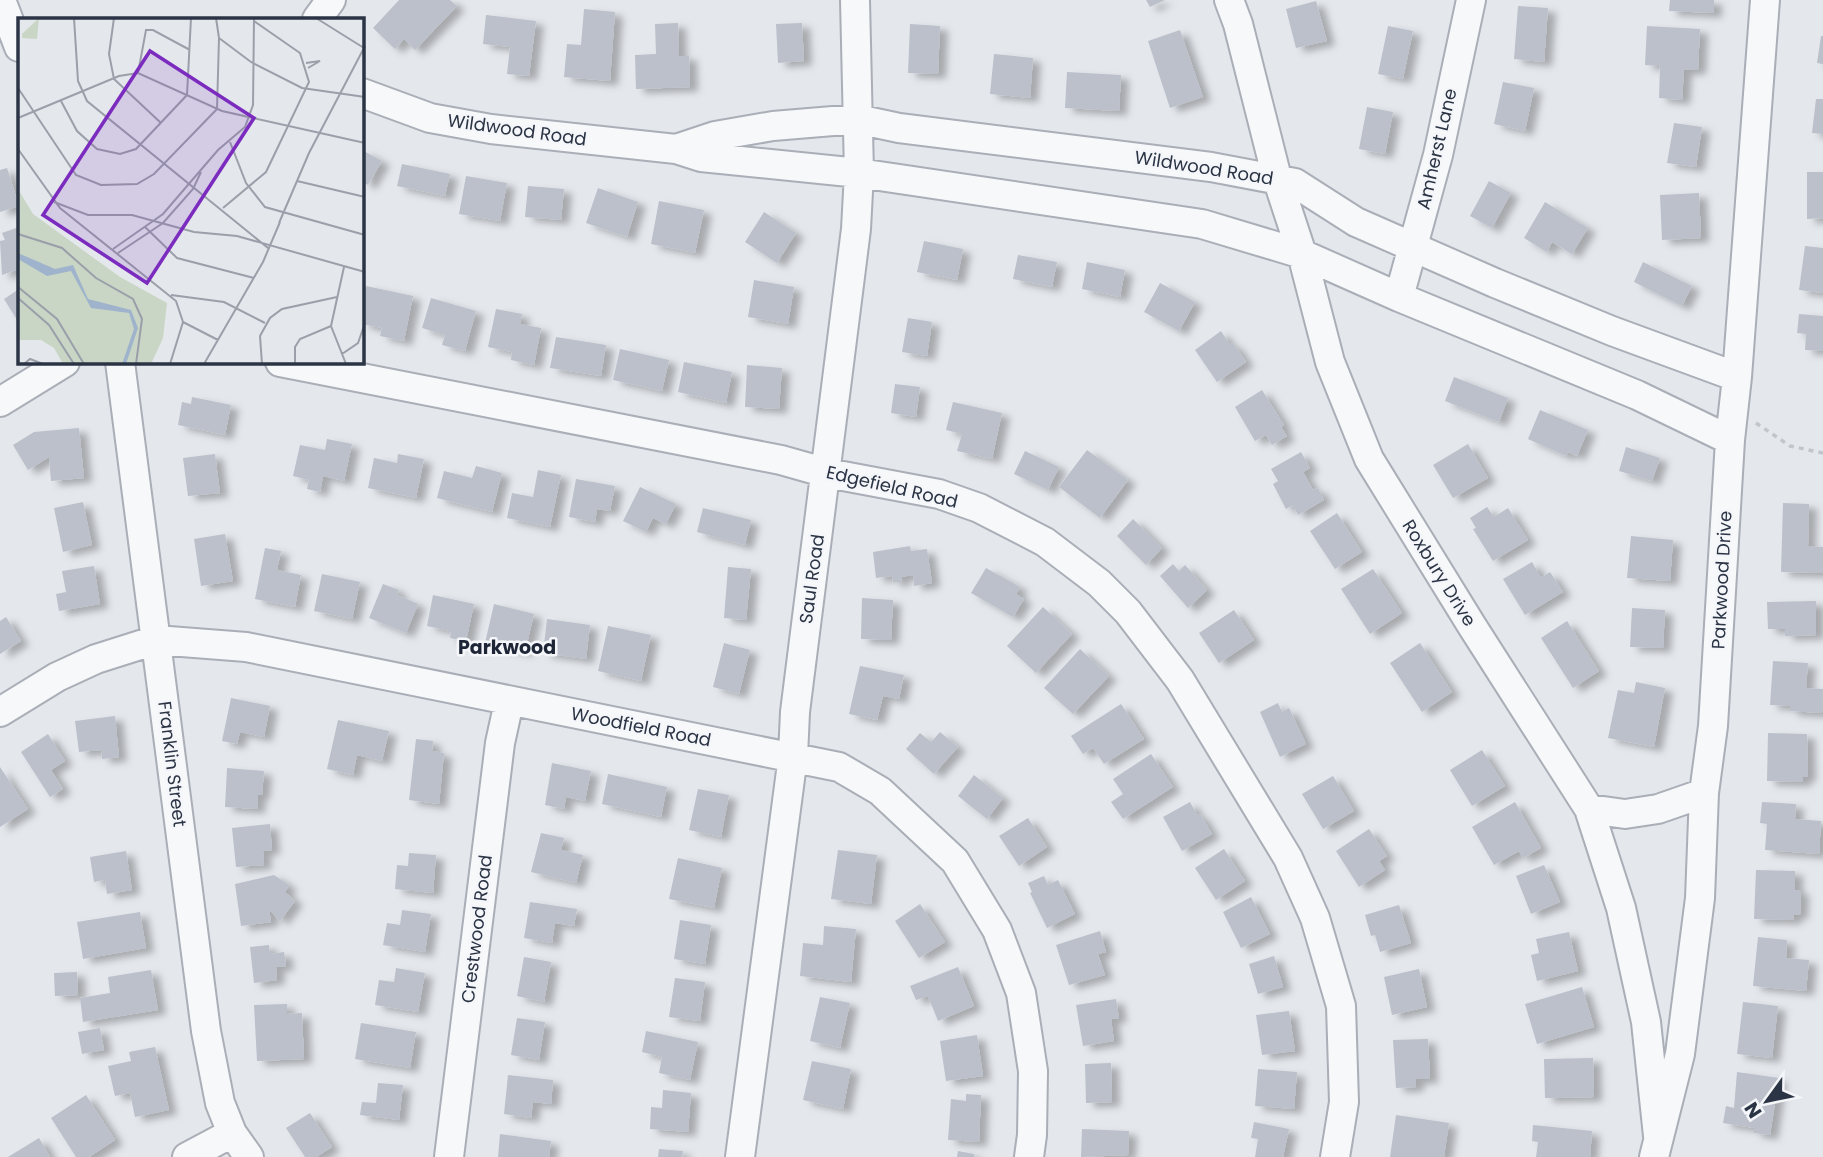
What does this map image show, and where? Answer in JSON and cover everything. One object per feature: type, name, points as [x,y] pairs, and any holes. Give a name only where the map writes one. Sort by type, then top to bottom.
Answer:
[{"type":"street","points":[[1,0],[14,41]]},
{"type":"street","points":[[318,18],[331,0]]},
{"type":"street","name":"Saul Road","points":[[740,1157],[793,756],[795,712],[856,229],[859,173],[855,0]]},
{"type":"street","name":"Roxbury Drive","points":[[1229,0],[1238,24],[1277,178],[1302,254],[1330,362],[1369,459],[1589,808],[1621,908],[1646,1022],[1656,1147]]},
{"type":"street","name":"Amherst Lane","points":[[1399,297],[1438,155],[1471,0]]},
{"type":"street","name":"Parkwood Drive","points":[[1656,1147],[1680,1055],[1700,898],[1704,793],[1713,726],[1730,440],[1765,0]]},
{"type":"street","name":"Wildwood Road","points":[[364,94],[430,118],[491,129],[676,149],[701,158],[859,173],[1202,224],[1302,254],[1637,395],[1730,440]]},
{"type":"street","name":"Wildwood Road","points":[[676,149],[715,136],[773,126],[857,119],[899,128],[1212,167],[1277,178],[1295,183],[1356,222],[1495,283],[1612,331],[1737,376]]},
{"type":"street","points":[[0,402],[62,364]]},
{"type":"street","name":"Franklin Street","points":[[120,364],[206,1031],[220,1103],[232,1133],[249,1157]]},
{"type":"street","name":"Edgefield Road","points":[[290,364],[781,460],[827,473],[939,494],[979,508],[1045,542],[1099,583],[1128,612],[1180,680],[1288,858],[1315,918],[1341,1006],[1344,1102],[1335,1157]]},
{"type":"street","name":"Woodfield Road","points":[[0,712],[57,677],[96,659],[156,640],[246,647],[839,767],[880,791],[955,861],[997,930],[1021,993],[1033,1071],[1029,1157]]},
{"type":"street","name":"Crestwood Road","points":[[449,1157],[500,743],[509,702]]},
{"type":"street","points":[[1589,808],[1625,814],[1658,809],[1704,793]]},
{"type":"street","points":[[187,1157],[232,1133]]},
{"type":"path","points":[[1752,420],[1790,446],[1823,453]]},
{"type":"building","points":[[399,0],[450,0],[457,6],[415,50],[404,39],[395,49],[373,28]]},
{"type":"building","points":[[1146,0],[1165,0],[1150,7]]},
{"type":"building","points":[[1670,0],[1714,0],[1714,13],[1669,11]]},
{"type":"building","points":[[1316,1],[1327,41],[1296,48],[1286,9]]},
{"type":"building","points":[[1518,6],[1548,8],[1544,62],[1514,59]]},
{"type":"building","points":[[584,9],[615,12],[610,81],[564,77],[567,44],[581,45]]},
{"type":"building","points":[[486,15],[536,21],[529,76],[507,74],[510,47],[483,44]]},
{"type":"building","points":[[678,23],[679,56],[689,56],[690,87],[636,89],[635,55],[656,54],[655,24]]},
{"type":"building","points":[[802,23],[804,61],[778,63],[776,24]]},
{"type":"building","points":[[910,24],[940,26],[938,74],[908,73]]},
{"type":"building","points":[[1388,26],[1413,31],[1403,79],[1378,74]]},
{"type":"building","points":[[1647,26],[1700,29],[1698,70],[1684,70],[1682,100],[1659,98],[1660,66],[1645,65]]},
{"type":"building","points":[[1180,30],[1203,97],[1170,108],[1148,41]]},
{"type":"building","points":[[1823,36],[1823,64],[1817,63]]},
{"type":"building","points":[[994,54],[1033,58],[1030,98],[990,94]]},
{"type":"building","points":[[1067,72],[1121,75],[1119,111],[1065,108]]},
{"type":"building","points":[[1503,82],[1534,88],[1525,131],[1494,124]]},
{"type":"building","points":[[1816,99],[1823,99],[1823,134],[1812,133]]},
{"type":"building","points":[[1367,107],[1393,112],[1385,154],[1359,149]]},
{"type":"building","points":[[1674,123],[1702,127],[1696,167],[1667,163]]},
{"type":"building","points":[[364,151],[382,161],[368,185],[364,182]]},
{"type":"building","points":[[402,164],[450,174],[445,196],[397,186]]},
{"type":"building","points":[[7,168],[18,206],[0,212],[0,170]]},
{"type":"building","points":[[1807,172],[1823,172],[1823,218],[1807,219]]},
{"type":"building","points":[[466,176],[507,183],[500,221],[459,214]]},
{"type":"building","points":[[1489,181],[1511,193],[1492,228],[1470,216]]},
{"type":"building","points":[[528,186],[564,189],[561,220],[525,217]]},
{"type":"building","points":[[598,188],[638,202],[627,237],[586,223]]},
{"type":"building","points":[[1699,193],[1701,238],[1662,240],[1660,195]]},
{"type":"building","points":[[659,201],[704,210],[695,253],[651,244]]},
{"type":"building","points":[[1545,202],[1588,228],[1572,254],[1552,242],[1547,252],[1524,238]]},
{"type":"building","points":[[764,212],[796,233],[777,263],[745,242]]},
{"type":"building","points":[[18,227],[18,269],[2,275],[0,241],[5,240],[2,233]]},
{"type":"building","points":[[924,241],[963,249],[957,280],[917,272]]},
{"type":"building","points":[[1805,246],[1823,248],[1823,293],[1799,290]]},
{"type":"building","points":[[1018,255],[1057,262],[1052,287],[1013,279]]},
{"type":"building","points":[[1087,262],[1125,270],[1120,297],[1082,289]]},
{"type":"building","points":[[1643,262],[1692,286],[1682,306],[1634,282]]},
{"type":"building","points":[[754,280],[794,287],[788,324],[748,317]]},
{"type":"building","points":[[1160,283],[1195,302],[1179,331],[1144,312]]},
{"type":"building","points":[[366,286],[413,296],[404,341],[380,336],[382,328],[364,324]]},
{"type":"building","points":[[18,290],[18,321],[4,299]]},
{"type":"building","points":[[431,298],[476,311],[465,351],[442,345],[445,335],[422,328]]},
{"type":"building","points":[[496,309],[522,314],[520,324],[541,328],[534,365],[511,360],[512,352],[488,347]]},
{"type":"building","points":[[1799,314],[1823,316],[1823,351],[1805,350],[1806,334],[1797,333]]},
{"type":"building","points":[[908,318],[932,322],[927,356],[902,352]]},
{"type":"building","points":[[1221,331],[1246,362],[1217,382],[1195,350]]},
{"type":"building","points":[[556,337],[606,345],[601,376],[550,368]]},
{"type":"building","points":[[620,349],[669,360],[662,391],[613,380]]},
{"type":"building","points":[[684,362],[732,372],[726,403],[678,392]]},
{"type":"building","points":[[747,365],[782,368],[779,409],[745,407]]},
{"type":"building","points":[[1454,377],[1508,398],[1499,422],[1445,401]]},
{"type":"building","points":[[895,384],[920,387],[916,417],[891,413]]},
{"type":"building","points":[[1262,390],[1284,425],[1281,427],[1287,436],[1272,445],[1266,435],[1255,441],[1235,407]]},
{"type":"building","points":[[192,397],[231,405],[225,435],[178,425],[182,402],[191,404]]},
{"type":"building","points":[[953,402],[1002,413],[992,459],[957,451],[962,434],[946,430]]},
{"type":"building","points":[[1540,410],[1588,430],[1577,456],[1568,452],[1566,456],[1528,439]]},
{"type":"building","points":[[79,428],[84,478],[51,481],[49,457],[28,470],[13,445],[34,432]]},
{"type":"building","points":[[327,439],[352,444],[344,481],[323,476],[320,492],[307,489],[309,480],[293,476],[300,445],[325,450]]},
{"type":"building","points":[[1468,444],[1488,478],[1453,498],[1433,465]]},
{"type":"building","points":[[1626,447],[1660,458],[1652,481],[1619,471]]},
{"type":"building","points":[[1087,450],[1128,480],[1100,518],[1059,487]]},
{"type":"building","points":[[1025,451],[1059,467],[1048,490],[1014,474]]},
{"type":"building","points":[[1301,452],[1310,468],[1303,472],[1313,490],[1318,488],[1324,500],[1298,515],[1293,505],[1286,509],[1273,484],[1278,481],[1271,469]]},
{"type":"building","points":[[215,454],[220,493],[188,496],[183,458]]},
{"type":"building","points":[[398,454],[424,459],[416,498],[368,488],[374,458],[397,463]]},
{"type":"building","points":[[476,466],[502,473],[492,512],[437,498],[444,471],[472,478]]},
{"type":"building","points":[[538,470],[561,475],[550,527],[507,518],[512,493],[533,497]]},
{"type":"building","points":[[576,479],[615,486],[610,511],[597,509],[595,522],[569,517]]},
{"type":"building","points":[[640,487],[676,504],[666,524],[653,518],[646,532],[623,521]]},
{"type":"building","points":[[83,502],[92,545],[63,552],[54,508]]},
{"type":"building","points":[[1783,503],[1809,504],[1808,546],[1823,547],[1823,573],[1781,572]]},
{"type":"building","points":[[1487,507],[1494,517],[1508,508],[1528,540],[1493,561],[1473,529],[1476,528],[1470,518]]},
{"type":"building","points":[[703,508],[751,520],[745,545],[697,532]]},
{"type":"building","points":[[1337,513],[1362,552],[1335,569],[1310,531]]},
{"type":"building","points":[[1133,519],[1162,548],[1146,565],[1117,536]]},
{"type":"building","points":[[225,534],[233,581],[201,586],[194,539]]},
{"type":"building","points":[[1631,536],[1673,540],[1670,581],[1627,578]]},
{"type":"building","points":[[910,546],[911,551],[927,549],[932,583],[914,586],[913,575],[901,577],[902,582],[893,582],[892,576],[876,578],[873,552]]},
{"type":"building","points":[[265,548],[281,551],[277,570],[301,575],[295,607],[255,599]]},
{"type":"building","points":[[1532,562],[1541,578],[1550,572],[1563,592],[1525,615],[1503,579]]},
{"type":"building","points":[[1173,564],[1179,571],[1185,565],[1207,590],[1188,608],[1160,576]]},
{"type":"building","points":[[94,566],[100,604],[59,611],[56,594],[66,592],[62,571]]},
{"type":"building","points":[[728,567],[751,569],[746,620],[724,618]]},
{"type":"building","points":[[986,568],[1020,587],[1016,594],[1024,599],[1013,617],[971,593]]},
{"type":"building","points":[[1373,569],[1402,613],[1370,634],[1341,589]]},
{"type":"building","points":[[322,574],[360,582],[352,619],[314,611]]},
{"type":"building","points":[[383,584],[399,590],[397,595],[418,604],[406,633],[369,618]]},
{"type":"building","points":[[433,595],[474,604],[466,641],[450,638],[451,631],[427,626]]},
{"type":"building","points":[[862,598],[893,600],[891,640],[861,639]]},
{"type":"building","points":[[1816,601],[1816,635],[1785,636],[1785,629],[1768,629],[1767,602]]},
{"type":"building","points":[[494,604],[534,614],[525,652],[485,643]]},
{"type":"building","points":[[1043,607],[1072,634],[1036,673],[1007,646]]},
{"type":"building","points":[[1632,608],[1665,610],[1663,648],[1630,647]]},
{"type":"building","points":[[1234,610],[1254,640],[1219,663],[1199,633]]},
{"type":"building","points":[[6,617],[21,641],[0,654],[0,621]]},
{"type":"building","points":[[547,619],[590,625],[586,659],[543,653]]},
{"type":"building","points":[[1567,621],[1599,671],[1573,688],[1541,638]]},
{"type":"building","points":[[608,626],[651,635],[641,681],[598,671]]},
{"type":"building","points":[[724,643],[750,650],[739,694],[713,687]]},
{"type":"building","points":[[1420,643],[1452,692],[1422,712],[1390,663]]},
{"type":"building","points":[[1080,649],[1109,676],[1073,714],[1044,688]]},
{"type":"building","points":[[1773,661],[1808,663],[1806,688],[1823,689],[1822,713],[1790,711],[1790,706],[1770,705]]},
{"type":"building","points":[[860,666],[904,675],[899,699],[883,696],[877,720],[849,714]]},
{"type":"building","points":[[1636,682],[1665,688],[1654,747],[1608,738],[1618,690],[1634,693]]},
{"type":"building","points":[[231,698],[270,706],[264,737],[240,732],[237,744],[222,741]]},
{"type":"building","points":[[1278,703],[1282,712],[1289,708],[1306,744],[1280,757],[1260,712]]},
{"type":"building","points":[[1121,704],[1144,739],[1104,764],[1093,748],[1083,754],[1071,736]]},
{"type":"building","points":[[115,716],[119,757],[102,759],[101,750],[79,752],[75,721]]},
{"type":"building","points":[[338,720],[389,731],[382,761],[357,755],[353,775],[327,769]]},
{"type":"building","points":[[940,732],[958,747],[934,774],[906,749],[920,733],[931,742]]},
{"type":"building","points":[[1768,733],[1807,734],[1808,777],[1803,777],[1803,782],[1767,781]]},
{"type":"building","points":[[48,734],[65,761],[51,770],[63,789],[50,797],[21,752]]},
{"type":"building","points":[[416,739],[433,741],[432,751],[444,753],[439,804],[409,800]]},
{"type":"building","points":[[1482,750],[1505,786],[1472,806],[1450,770]]},
{"type":"building","points":[[1151,754],[1173,787],[1123,819],[1111,802],[1123,794],[1113,779]]},
{"type":"building","points":[[552,763],[591,771],[585,801],[566,797],[564,809],[545,805]]},
{"type":"building","points":[[0,767],[28,809],[0,827]]},
{"type":"building","points":[[227,768],[264,771],[262,795],[258,795],[257,809],[225,807]]},
{"type":"building","points":[[608,774],[667,787],[661,817],[602,804]]},
{"type":"building","points":[[974,775],[1003,798],[987,819],[958,796]]},
{"type":"building","points":[[1333,776],[1354,811],[1323,829],[1302,794]]},
{"type":"building","points":[[698,789],[729,795],[721,837],[689,830]]},
{"type":"building","points":[[1190,802],[1212,834],[1182,851],[1163,817]]},
{"type":"building","points":[[1515,802],[1541,848],[1523,858],[1519,851],[1494,865],[1472,827]]},
{"type":"building","points":[[1762,802],[1796,804],[1795,819],[1821,821],[1819,854],[1765,850],[1767,824],[1760,823]]},
{"type":"building","points":[[1028,818],[1047,847],[1019,866],[999,836]]},
{"type":"building","points":[[270,824],[272,850],[263,851],[264,865],[236,867],[232,828]]},
{"type":"building","points":[[1369,829],[1387,856],[1379,861],[1385,870],[1359,887],[1336,851]]},
{"type":"building","points":[[541,833],[564,838],[561,850],[583,855],[576,883],[531,872]]},
{"type":"building","points":[[1224,849],[1245,881],[1216,900],[1195,868]]},
{"type":"building","points":[[838,850],[877,855],[871,904],[831,899]]},
{"type":"building","points":[[126,851],[132,890],[107,894],[105,880],[94,882],[90,857]]},
{"type":"building","points":[[409,853],[436,855],[433,893],[395,889],[397,865],[408,866]]},
{"type":"building","points":[[678,858],[722,868],[714,908],[669,899]]},
{"type":"building","points":[[1544,865],[1560,902],[1531,914],[1516,876]]},
{"type":"building","points":[[1756,870],[1795,871],[1795,890],[1801,890],[1800,915],[1794,914],[1793,920],[1754,919]]},
{"type":"building","points":[[274,875],[289,885],[285,892],[295,901],[280,921],[269,909],[271,922],[241,926],[235,884]]},
{"type":"building","points":[[1044,876],[1048,885],[1058,880],[1075,914],[1047,928],[1028,883]]},
{"type":"building","points":[[1251,897],[1270,934],[1241,948],[1223,912]]},
{"type":"building","points":[[530,902],[577,909],[574,926],[555,923],[552,943],[524,938]]},
{"type":"building","points":[[920,904],[945,942],[919,958],[895,921]]},
{"type":"building","points":[[1399,905],[1411,943],[1380,952],[1375,935],[1371,936],[1365,915]]},
{"type":"building","points":[[402,910],[431,914],[425,952],[383,945],[387,923],[400,925]]},
{"type":"building","points":[[140,912],[146,948],[83,959],[77,922]]},
{"type":"building","points":[[680,920],[711,925],[705,964],[674,959]]},
{"type":"building","points":[[824,926],[856,929],[851,982],[800,976],[803,943],[823,945]]},
{"type":"building","points":[[1100,931],[1106,952],[1098,954],[1105,975],[1069,985],[1056,945]]},
{"type":"building","points":[[1569,932],[1578,971],[1537,981],[1531,955],[1539,953],[1536,939]]},
{"type":"building","points":[[1758,937],[1787,940],[1786,958],[1809,960],[1806,991],[1753,986]]},
{"type":"building","points":[[269,945],[270,954],[284,952],[286,966],[276,967],[277,980],[254,983],[250,947]]},
{"type":"building","points":[[1274,956],[1283,987],[1258,994],[1249,964]]},
{"type":"building","points":[[524,957],[551,962],[544,1002],[517,996]]},
{"type":"building","points":[[958,967],[974,1006],[938,1021],[928,996],[916,1000],[910,986]]},
{"type":"building","points":[[396,968],[425,973],[418,1012],[375,1005],[379,980],[394,982]]},
{"type":"building","points":[[1419,969],[1427,1007],[1392,1015],[1384,977]]},
{"type":"building","points":[[151,970],[158,1010],[83,1022],[80,998],[110,993],[108,977]]},
{"type":"building","points":[[77,972],[78,995],[55,996],[54,973]]},
{"type":"building","points":[[675,978],[705,982],[700,1021],[669,1017]]},
{"type":"building","points":[[1582,987],[1594,1027],[1537,1044],[1525,1004]]},
{"type":"building","points":[[820,997],[850,1003],[840,1048],[810,1041]]},
{"type":"building","points":[[1116,999],[1119,1018],[1111,1019],[1114,1041],[1083,1046],[1076,1005]]},
{"type":"building","points":[[1743,1002],[1778,1006],[1772,1058],[1737,1054]]},
{"type":"building","points":[[287,1004],[287,1014],[302,1013],[304,1059],[257,1061],[254,1005]]},
{"type":"building","points":[[1289,1011],[1295,1051],[1262,1055],[1256,1015]]},
{"type":"building","points":[[517,1018],[545,1022],[539,1060],[511,1055]]},
{"type":"building","points":[[361,1023],[416,1032],[410,1068],[355,1059]]},
{"type":"building","points":[[100,1028],[104,1050],[82,1054],[78,1032]]},
{"type":"building","points":[[646,1031],[698,1042],[690,1080],[659,1073],[662,1057],[642,1052]]},
{"type":"building","points":[[977,1035],[983,1076],[946,1081],[940,1041]]},
{"type":"building","points":[[1428,1039],[1430,1079],[1416,1079],[1416,1087],[1396,1088],[1393,1040]]},
{"type":"building","points":[[155,1047],[169,1110],[135,1117],[130,1093],[115,1096],[108,1066],[131,1061],[129,1052]]},
{"type":"building","points":[[1593,1058],[1594,1097],[1545,1098],[1544,1059]]},
{"type":"building","points":[[812,1061],[851,1069],[843,1109],[803,1100]]},
{"type":"building","points":[[1111,1063],[1112,1102],[1086,1103],[1085,1064]]},
{"type":"building","points":[[1258,1069],[1297,1072],[1294,1109],[1255,1106]]},
{"type":"building","points":[[1737,1072],[1779,1078],[1770,1135],[1754,1133],[1754,1128],[1723,1123],[1726,1106],[1734,1108]]},
{"type":"building","points":[[508,1075],[553,1080],[551,1104],[533,1102],[531,1118],[504,1114]]},
{"type":"building","points":[[378,1083],[403,1085],[399,1120],[360,1115],[362,1102],[376,1103]]},
{"type":"building","points":[[663,1090],[691,1093],[688,1132],[650,1129],[651,1107],[662,1108]]},
{"type":"building","points":[[966,1094],[981,1095],[979,1142],[948,1140],[951,1099],[966,1101]]},
{"type":"building","points":[[86,1095],[115,1140],[89,1157],[76,1157],[51,1118]]},
{"type":"building","points":[[310,1113],[332,1147],[316,1157],[305,1157],[286,1128]]},
{"type":"building","points":[[1396,1115],[1449,1123],[1444,1157],[1390,1157]]},
{"type":"building","points":[[1254,1122],[1289,1129],[1283,1157],[1255,1157],[1258,1139],[1251,1138]]},
{"type":"building","points":[[1533,1125],[1592,1131],[1590,1157],[1536,1157],[1538,1142],[1532,1141]]},
{"type":"building","points":[[1082,1129],[1129,1131],[1128,1155],[1081,1157]]},
{"type":"building","points":[[500,1134],[551,1141],[549,1157],[498,1157]]},
{"type":"building","points":[[39,1138],[50,1157],[8,1157]]},
{"type":"building","points":[[659,1149],[683,1151],[682,1157],[658,1157]]},
{"type":"building","points":[[958,1151],[974,1154],[974,1157],[957,1157]]},
{"type":"district","name":"Parkwood","points":[[507,647]]}]
